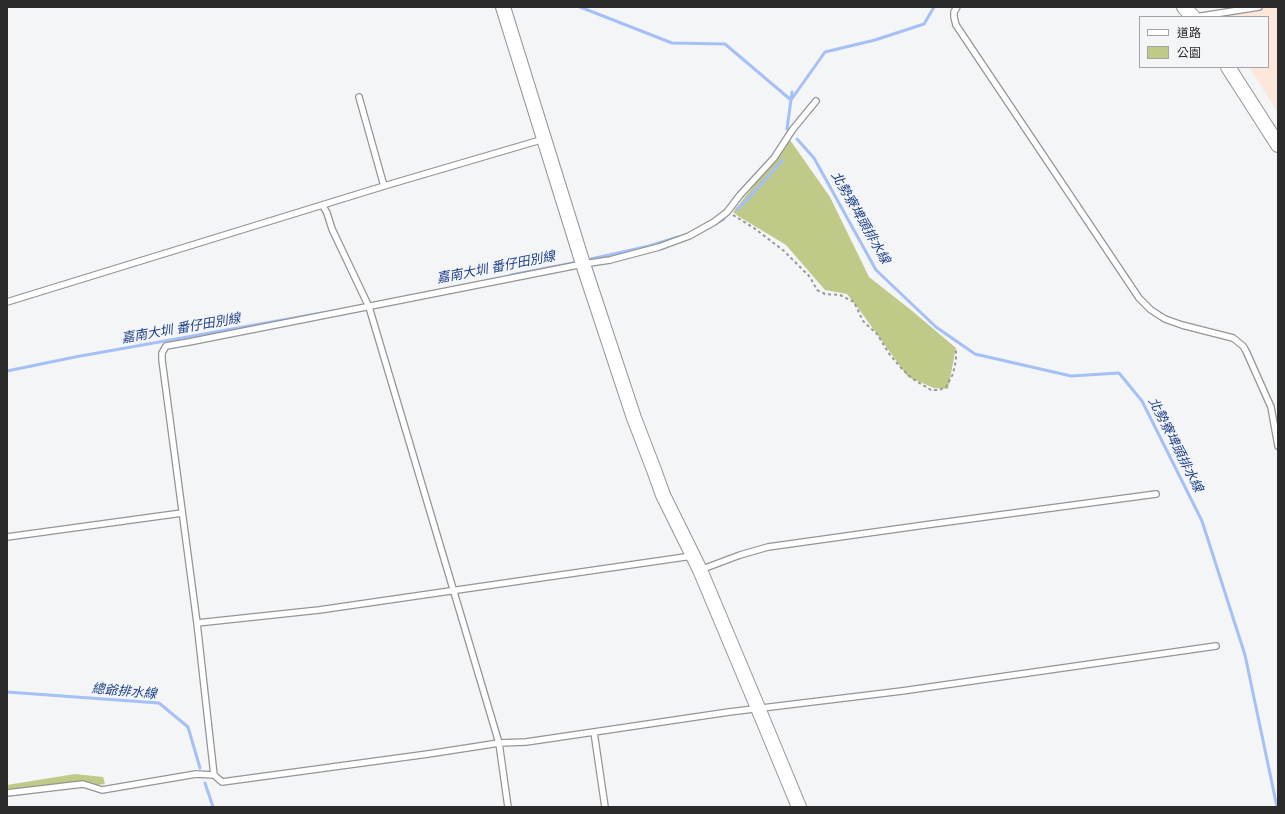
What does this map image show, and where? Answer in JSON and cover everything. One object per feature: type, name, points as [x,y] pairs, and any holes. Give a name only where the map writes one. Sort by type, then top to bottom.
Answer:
[{"type":"street","points":[[503,7],[583,264],[634,418],[663,495],[700,570],[799,807]]},
{"type":"street","points":[[1184,7],[1193,16]]},
{"type":"street","points":[[1229,68],[1278,146]]},
{"type":"lane","points":[[957,7],[954,12],[956,25],[1139,298],[1151,310],[1165,320],[1182,326],[1227,336],[1238,342],[1246,351],[1271,407],[1278,446]]},
{"type":"lane","points":[[1200,16],[1259,7]]},
{"type":"lane","points":[[359,97],[384,186]]},
{"type":"lane","points":[[214,775],[197,623],[162,360],[162,353],[166,346],[583,264],[610,260],[659,247],[689,236],[714,222],[727,212],[740,195],[774,158],[793,129],[816,101]]},
{"type":"lane","points":[[7,302],[384,186],[544,139]]},
{"type":"lane","points":[[323,206],[332,229],[369,307],[499,742],[508,807]]},
{"type":"lane","points":[[700,570],[740,555],[768,547],[1156,494]]},
{"type":"lane","points":[[7,538],[182,513]]},
{"type":"lane","points":[[197,623],[319,610],[693,556]]},
{"type":"lane","points":[[7,794],[83,784],[102,790],[196,774],[214,775],[222,782],[428,754],[499,742],[526,742],[758,708],[902,691],[1216,646]]},
{"type":"lane","points":[[594,732],[605,807]]},
{"type":"path","points":[[727,212],[754,228],[784,250],[810,277],[817,290],[825,294],[840,295],[854,302],[863,321],[877,334],[894,360],[913,379],[931,390],[946,388],[953,374],[956,360],[956,348]]},
{"type":"shaded area","points":[[1238,7],[1278,7],[1278,113],[1250,68],[1269,68],[1269,16],[1217,16],[1214,12]]},
{"type":"green space","points":[[790,140],[830,197],[869,277],[956,348],[948,389],[934,388],[908,377],[847,294],[825,290],[786,245],[733,212]]},
{"type":"green space","points":[[75,774],[103,777],[105,784],[7,797],[7,785]]},
{"type":"waterway","points":[[580,7],[672,43],[725,44],[791,100]]},
{"type":"waterway","name":"北勢寮埤頭排水線","points":[[791,100],[825,52],[875,40],[924,24],[934,7]]},
{"type":"waterway","name":"北勢寮埤頭排水線","points":[[787,129],[792,92]]},
{"type":"waterway","name":"北勢寮埤頭排水線","points":[[797,139],[814,158],[876,270],[936,327],[975,354],[1071,376],[1119,373],[1142,401],[1202,521],[1245,655],[1277,807]]},
{"type":"waterway","name":"嘉南大圳 番仔田別線","points":[[737,209],[783,160]]},
{"type":"waterway","name":"嘉南大圳 番仔田別線","points":[[717,223],[724,219]]},
{"type":"waterway","name":"嘉南大圳 番仔田別線","points":[[591,259],[649,246],[678,237]]},
{"type":"waterway","name":"嘉南大圳 番仔田別線","points":[[511,275],[573,263]]},
{"type":"waterway","name":"嘉南大圳 番仔田別線","points":[[7,371],[75,357],[322,313]]},
{"type":"waterway","name":"總爺排水線","points":[[7,692],[159,703],[188,727],[200,768]]},
{"type":"waterway","points":[[205,783],[213,807]]}]
